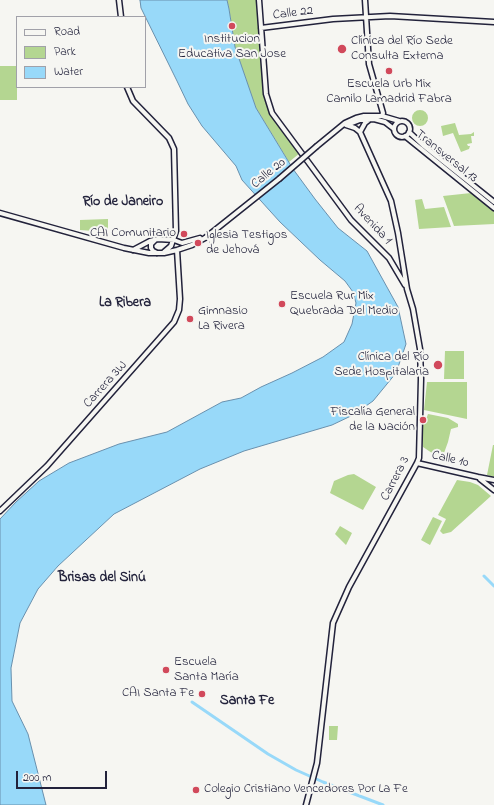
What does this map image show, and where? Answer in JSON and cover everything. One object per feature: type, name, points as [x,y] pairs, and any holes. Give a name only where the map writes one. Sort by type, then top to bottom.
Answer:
[{"type":"street","points":[[119,0],[121,16]]},
{"type":"street","name":"Avenida 1","points":[[259,0],[266,94],[269,106],[280,124],[351,220],[389,258],[407,288]]},
{"type":"street","points":[[365,0],[369,64],[383,113],[382,116]]},
{"type":"street","name":"Calle 22","points":[[261,28],[333,19],[390,16],[494,22]]},
{"type":"street","points":[[127,88],[133,101],[169,138],[174,149],[176,231],[174,240],[169,248],[164,252]]},
{"type":"street","points":[[364,116],[382,116],[399,121],[404,120],[410,127],[410,132],[405,136],[397,136],[394,129],[385,122],[370,119],[360,120],[333,132],[344,123],[364,116]]},
{"type":"street","points":[[346,126],[355,128],[360,132],[365,123],[370,119]]},
{"type":"street","points":[[394,129],[395,124],[399,121]]},
{"type":"street","name":"Calle 20","points":[[0,213],[132,250],[157,253],[177,250],[192,245],[205,238],[279,179],[333,132]]},
{"type":"street","name":"Carrera 3","points":[[306,805],[317,763],[333,624],[349,587],[417,462],[421,379],[420,349],[391,201],[360,132]]},
{"type":"street","name":"Transversal 13","points":[[410,132],[494,202]]},
{"type":"street","name":"Transversal 13","points":[[405,136],[494,208]]},
{"type":"street","name":"Calle 20","points":[[182,243],[200,238],[216,229]]},
{"type":"street","points":[[165,239],[176,231]]},
{"type":"street","points":[[176,231],[178,238],[182,243]]},
{"type":"street","points":[[132,250],[155,239],[174,240],[182,243]]},
{"type":"street","points":[[155,239],[151,246],[152,250],[157,253]]},
{"type":"street","name":"Carrera 3W","points":[[0,512],[47,466],[174,322],[179,310],[180,299],[177,250]]},
{"type":"street","points":[[395,268],[401,269],[404,264]]},
{"type":"street","name":"Calle 10","points":[[417,462],[494,480]]},
{"type":"street","name":"Calle 10","points":[[478,477],[494,490]]},
{"type":"green space","points":[[227,0],[256,0],[265,99],[278,126],[300,153],[289,162],[256,108],[251,95],[235,47]]},
{"type":"green space","points":[[0,66],[16,66],[17,100],[0,100]]},
{"type":"green space","points":[[420,110],[426,112],[428,118],[426,124],[420,126],[414,124],[412,118],[414,112]]},
{"type":"green space","points":[[455,123],[459,135],[471,134],[474,132],[474,136],[471,136],[472,143],[467,144],[470,146],[469,149],[461,152],[453,133],[443,136],[441,126]]},
{"type":"green space","points":[[471,193],[494,211],[494,224],[454,226],[443,196]]},
{"type":"green space","points":[[422,199],[425,209],[444,207],[451,227],[419,229],[415,200]]},
{"type":"green space","points":[[108,219],[108,232],[80,230],[80,220]]},
{"type":"green space","points":[[445,351],[464,351],[464,379],[444,379]]},
{"type":"green space","points":[[427,382],[467,382],[467,419],[424,410]]},
{"type":"green space","points":[[428,414],[448,418],[458,424],[458,427],[451,429],[444,453],[439,451],[435,455],[423,447],[421,424],[425,422]]},
{"type":"green space","points":[[494,445],[494,477],[487,475]]},
{"type":"green space","points":[[354,474],[376,487],[363,510],[330,493],[334,481]]},
{"type":"green space","points":[[457,480],[478,485],[491,496],[451,532],[443,534],[440,531],[446,519],[438,515]]},
{"type":"green space","points":[[433,517],[442,521],[430,545],[421,540]]},
{"type":"green space","points":[[340,526],[352,533],[346,545],[335,534]]},
{"type":"green space","points":[[329,726],[338,726],[337,740],[329,740]]},
{"type":"water","points":[[140,0],[227,0],[235,47],[256,108],[293,169],[315,199],[338,228],[367,251],[398,307],[406,344],[396,373],[373,401],[353,415],[332,425],[244,451],[200,469],[114,514],[58,566],[38,589],[20,623],[11,668],[12,701],[28,734],[46,805],[0,805],[0,519],[39,481],[69,463],[119,444],[167,432],[222,402],[241,398],[323,357],[344,342],[352,324],[356,303],[353,292],[345,281],[320,260],[280,222],[242,180],[236,166],[202,126],[188,104],[141,8]]},
{"type":"waterway","points":[[484,576],[494,586]]},
{"type":"waterway","points":[[192,702],[268,754],[296,770],[383,805]]},
{"type":"place","name":"Institucion Educativa San Jose","points":[[232,26]]},
{"type":"place","name":"Clínica del Río Sede Consulta Externa","points":[[342,49]]},
{"type":"place","name":"Escuela Urb Mix Camilo Lamadrid Fabra","points":[[389,71]]},
{"type":"place","name":"CAI Comunitario","points":[[184,234]]},
{"type":"place","name":"Iglesia Testigos de Jehová","points":[[198,243]]},
{"type":"place","name":"Escuela Rur Mix Quebrada Del Medio","points":[[282,304]]},
{"type":"place","name":"Gimnasio La Rivera","points":[[190,319]]},
{"type":"place","name":"Clínica del Río Sede Hospitalaria","points":[[438,365]]},
{"type":"place","name":"Fiscalía General de la Nación","points":[[423,420]]},
{"type":"place","name":"Escuela Santa María","points":[[166,670]]},
{"type":"place","name":"CAI Santa Fe","points":[[202,694]]},
{"type":"place","name":"Colegio Cristiano Vencedores Por La Fe","points":[[196,790]]},
{"type":"district","name":"Río de Janeiro","points":[[123,203]]},
{"type":"district","name":"La Ribera","points":[[125,304]]},
{"type":"district","name":"Brisas del Sinú","points":[[102,579]]},
{"type":"district","name":"Santa Fe","points":[[247,702]]}]
